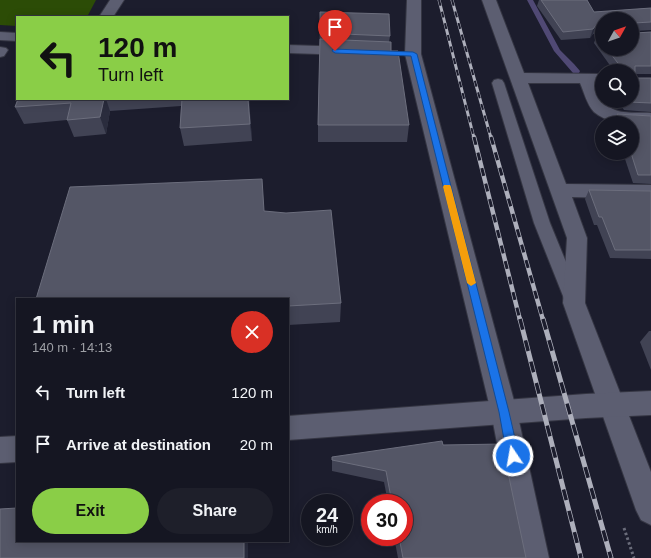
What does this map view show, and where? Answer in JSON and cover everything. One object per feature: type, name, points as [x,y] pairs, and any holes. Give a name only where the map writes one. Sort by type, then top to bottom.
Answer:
[{"type":"street","points":[[107,16],[117,0]]},
{"type":"street","points":[[414,0],[406,54],[504,412],[534,558]]},
{"type":"street","points":[[489,0],[577,238],[574,303],[651,510]]},
{"type":"street","points":[[1,46],[16,38]]},
{"type":"street","points":[[289,49],[366,52]]},
{"type":"street","points":[[519,78],[594,79],[600,108],[616,117],[651,118]]},
{"type":"street","points":[[559,190],[651,192]]},
{"type":"street","points":[[289,428],[651,403]]},
{"type":"street","points":[[0,450],[16,449]]},
{"type":"lane","points":[[498,84],[542,223],[574,303]]},
{"type":"green space","points":[[0,0],[96,0],[88,16],[16,16],[16,26],[0,25]]},
{"type":"building","points":[[541,0],[587,0],[594,12],[651,8],[651,22],[639,23],[639,12],[595,12],[595,26],[593,29],[563,32]]},
{"type":"building","points":[[320,12],[389,14],[390,36],[320,33]]},
{"type":"building","points":[[651,32],[651,66],[639,66],[639,64],[619,64],[612,56],[639,56],[639,33]]},
{"type":"building","points":[[320,39],[391,42],[391,51],[398,51],[409,125],[318,125]]},
{"type":"building","points":[[639,78],[651,78],[651,103],[639,102]]},
{"type":"building","points":[[18,100],[104,100],[100,117],[67,120],[71,103],[15,107]]},
{"type":"building","points":[[182,100],[248,100],[250,124],[180,128]]},
{"type":"building","points":[[617,114],[651,116],[651,175],[638,175],[633,160],[639,160],[639,116],[618,116]]},
{"type":"building","points":[[262,179],[264,211],[286,213],[331,210],[341,303],[289,306],[289,298],[36,298],[70,187]]},
{"type":"building","points":[[589,190],[651,191],[651,250],[615,250],[602,217],[599,217]]},
{"type":"building","points":[[442,441],[443,445],[502,444],[526,558],[403,558],[401,546],[413,546],[413,494],[390,494],[386,471],[332,460],[332,457]]},
{"type":"building","points":[[16,508],[16,542],[244,542],[244,558],[0,558],[0,509]]},
{"type":"waterway","points":[[530,0],[557,51],[572,65],[576,71]]},
{"type":"railway","points":[[439,0],[474,138]]},
{"type":"railway","points":[[452,0],[491,138]]},
{"type":"railway","points":[[474,137],[520,320]]},
{"type":"railway","points":[[491,137],[543,320]]},
{"type":"railway","points":[[520,319],[581,558]]},
{"type":"railway","points":[[543,319],[611,558]]},
{"type":"slow traffic","points":[[447,187],[471,283]]},
{"type":"route","points":[[335,51],[413,54],[504,412],[513,456]]}]
